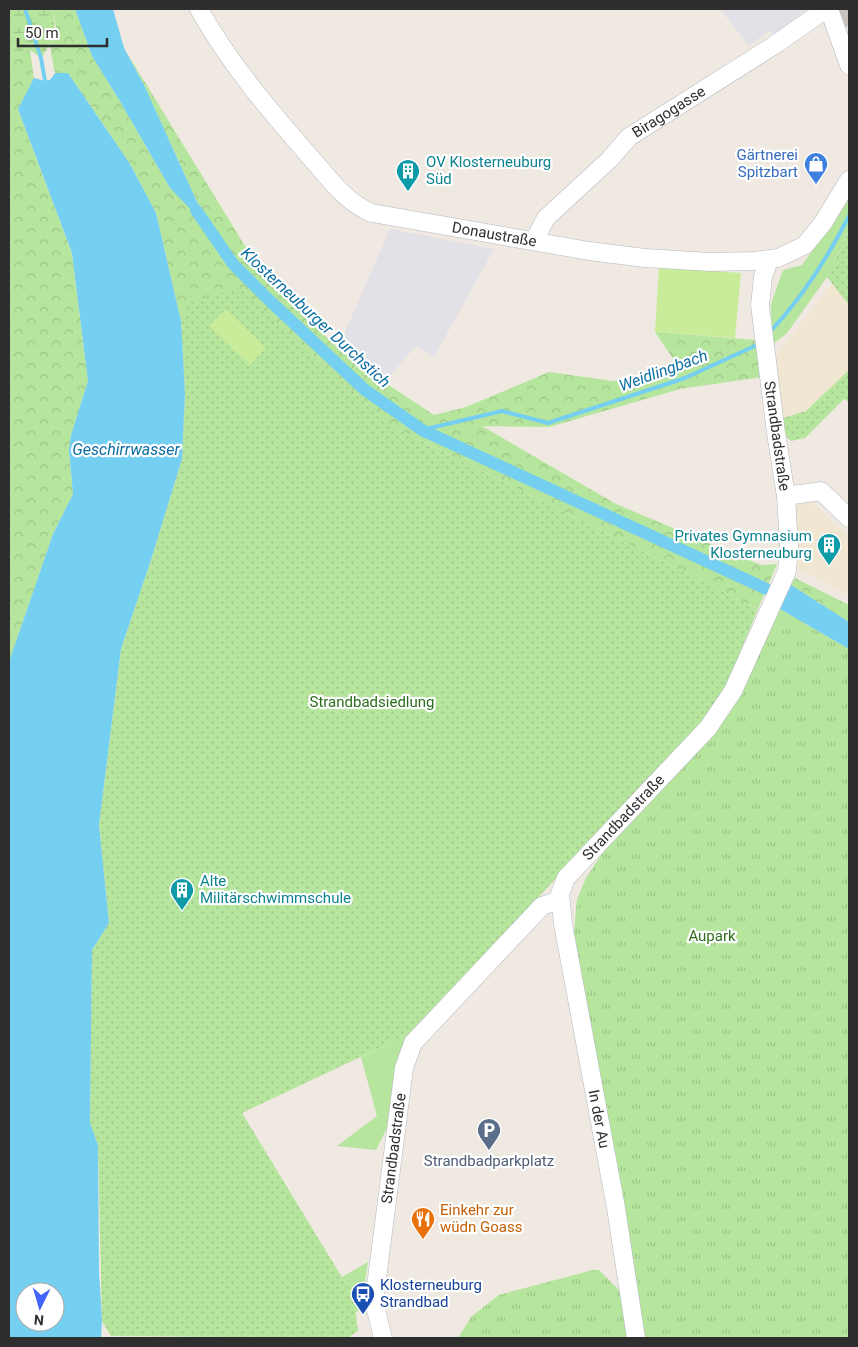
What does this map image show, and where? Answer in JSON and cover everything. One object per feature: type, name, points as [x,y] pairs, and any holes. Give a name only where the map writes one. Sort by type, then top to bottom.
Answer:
[{"type":"street","name":"Donaustraße","points":[[199,9],[234,63],[271,110],[347,198],[372,213],[478,232],[536,236],[589,251],[645,258],[727,262],[769,260],[798,249],[811,239],[824,223],[849,180]]},
{"type":"street","points":[[827,9],[849,64]]},
{"type":"street","name":"Biragogasse","points":[[536,236],[546,218],[609,160],[629,137],[773,46],[827,9]]},
{"type":"street","name":"Strandbadstraße","points":[[382,1338],[374,1302],[404,1068],[413,1043],[542,906],[560,900],[561,888],[566,878],[708,728],[733,691],[787,571],[789,546],[786,496],[761,315],[761,289],[769,260]]},
{"type":"street","points":[[786,496],[821,491],[849,518]]},
{"type":"street","name":"In der Au","points":[[560,900],[567,948],[616,1208],[636,1338]]},
{"type":"shaded area","points":[[720,9],[808,9],[774,35],[770,30],[749,46]]},
{"type":"shaded area","points":[[390,229],[494,249],[434,357],[416,346],[384,382],[338,348]]},
{"type":"shaded area","points":[[832,283],[849,305],[849,370],[806,411],[783,418],[776,356]]},
{"type":"shaded area","points":[[807,498],[849,537],[849,596],[796,567],[797,532],[793,499]]},
{"type":"green space","points":[[9,9],[52,9],[54,35],[41,58],[30,50],[9,56]]},
{"type":"green space","points":[[52,9],[75,9],[92,56],[170,188],[197,202],[145,87],[124,48],[264,277],[338,348],[384,382],[434,415],[466,407],[549,372],[613,381],[654,373],[676,363],[655,332],[756,340],[762,377],[680,389],[549,427],[482,426],[616,504],[761,565],[777,564],[758,609],[390,425],[239,289],[188,304],[181,321],[156,213],[130,164],[68,73],[55,73],[50,47],[56,26]]},
{"type":"green space","points":[[30,50],[34,78],[18,109],[72,253],[88,381],[71,435],[69,450],[73,494],[53,534],[9,662],[9,56]]},
{"type":"green space","points":[[849,199],[849,231],[827,277],[787,333],[772,345],[771,304],[783,270],[802,265]]},
{"type":"green space","points":[[849,231],[849,305],[827,277]]},
{"type":"green space","points":[[659,267],[741,273],[735,338],[655,332]]},
{"type":"green space","name":"Strandbadsiedlung","points":[[239,288],[390,425],[758,609],[723,693],[686,741],[409,1034],[242,1113],[354,1297],[358,1331],[350,1336],[350,1338],[111,1336],[102,1321],[98,1145],[90,1123],[92,950],[109,923],[99,825],[121,649],[182,459],[185,393],[181,321],[187,304]]},
{"type":"green space","points":[[226,309],[266,348],[250,365],[209,326]]},
{"type":"green space","points":[[849,370],[849,402],[844,399],[805,438],[791,441],[784,434],[783,418],[806,411]]},
{"type":"green space","points":[[795,578],[849,605],[849,622],[791,585]]},
{"type":"green space","points":[[9,588],[16,638],[9,662]]},
{"type":"green space","name":"Aupark","points":[[780,609],[849,649],[849,1338],[641,1338],[580,983],[574,932],[577,899],[586,878],[603,852],[720,726],[746,684]]},
{"type":"green space","points":[[409,1034],[398,1074],[390,1122],[376,1150],[337,1146],[377,1116],[361,1057]]},
{"type":"green space","points":[[368,1262],[361,1310],[356,1312],[354,1297],[342,1277]]},
{"type":"green space","points":[[599,1270],[620,1291],[627,1338],[458,1338],[472,1316],[499,1295]]},
{"type":"water","points":[[75,9],[113,9],[124,48],[145,87],[197,202],[204,223],[170,188],[92,56]]},
{"type":"water","name":"Geschirrwasser","points":[[55,73],[68,73],[130,164],[156,213],[181,321],[185,393],[182,459],[121,649],[99,825],[109,923],[92,950],[90,1123],[98,1145],[101,1338],[9,1338],[9,662],[53,534],[73,494],[69,450],[71,435],[88,381],[72,253],[18,109],[34,78],[45,81],[50,80]]},
{"type":"water","points":[[791,585],[849,622],[849,649],[780,609]]},
{"type":"waterway","points":[[25,9],[41,58],[45,81]]},
{"type":"waterway","name":"Klosterneuburger Durchstich","points":[[196,210],[233,264],[270,301],[365,390],[422,430],[801,605]]},
{"type":"waterway","name":"Weidlingbach","points":[[769,333],[813,277],[832,248],[849,216]]},
{"type":"waterway","name":"Weidlingbach","points":[[422,430],[502,411],[548,423],[685,378],[759,344]]},
{"type":"tunnel","points":[[843,9],[849,26]]},
{"type":"place","name":"Gärtnerei Spitzbart","points":[[816,185]]},
{"type":"place","name":"OV Klosterneuburg Süd","points":[[408,192]]},
{"type":"place","name":"Privates Gymnasium Klosterneuburg","points":[[829,566]]},
{"type":"place","name":"Alte Militärschwimmschule","points":[[182,911]]},
{"type":"place","name":"Strandbadparkplatz","points":[[489,1151]]},
{"type":"place","name":"Einkehr zur wüdn Goass","points":[[423,1240]]},
{"type":"place","name":"Klosterneuburg Strandbad","points":[[363,1315]]}]
